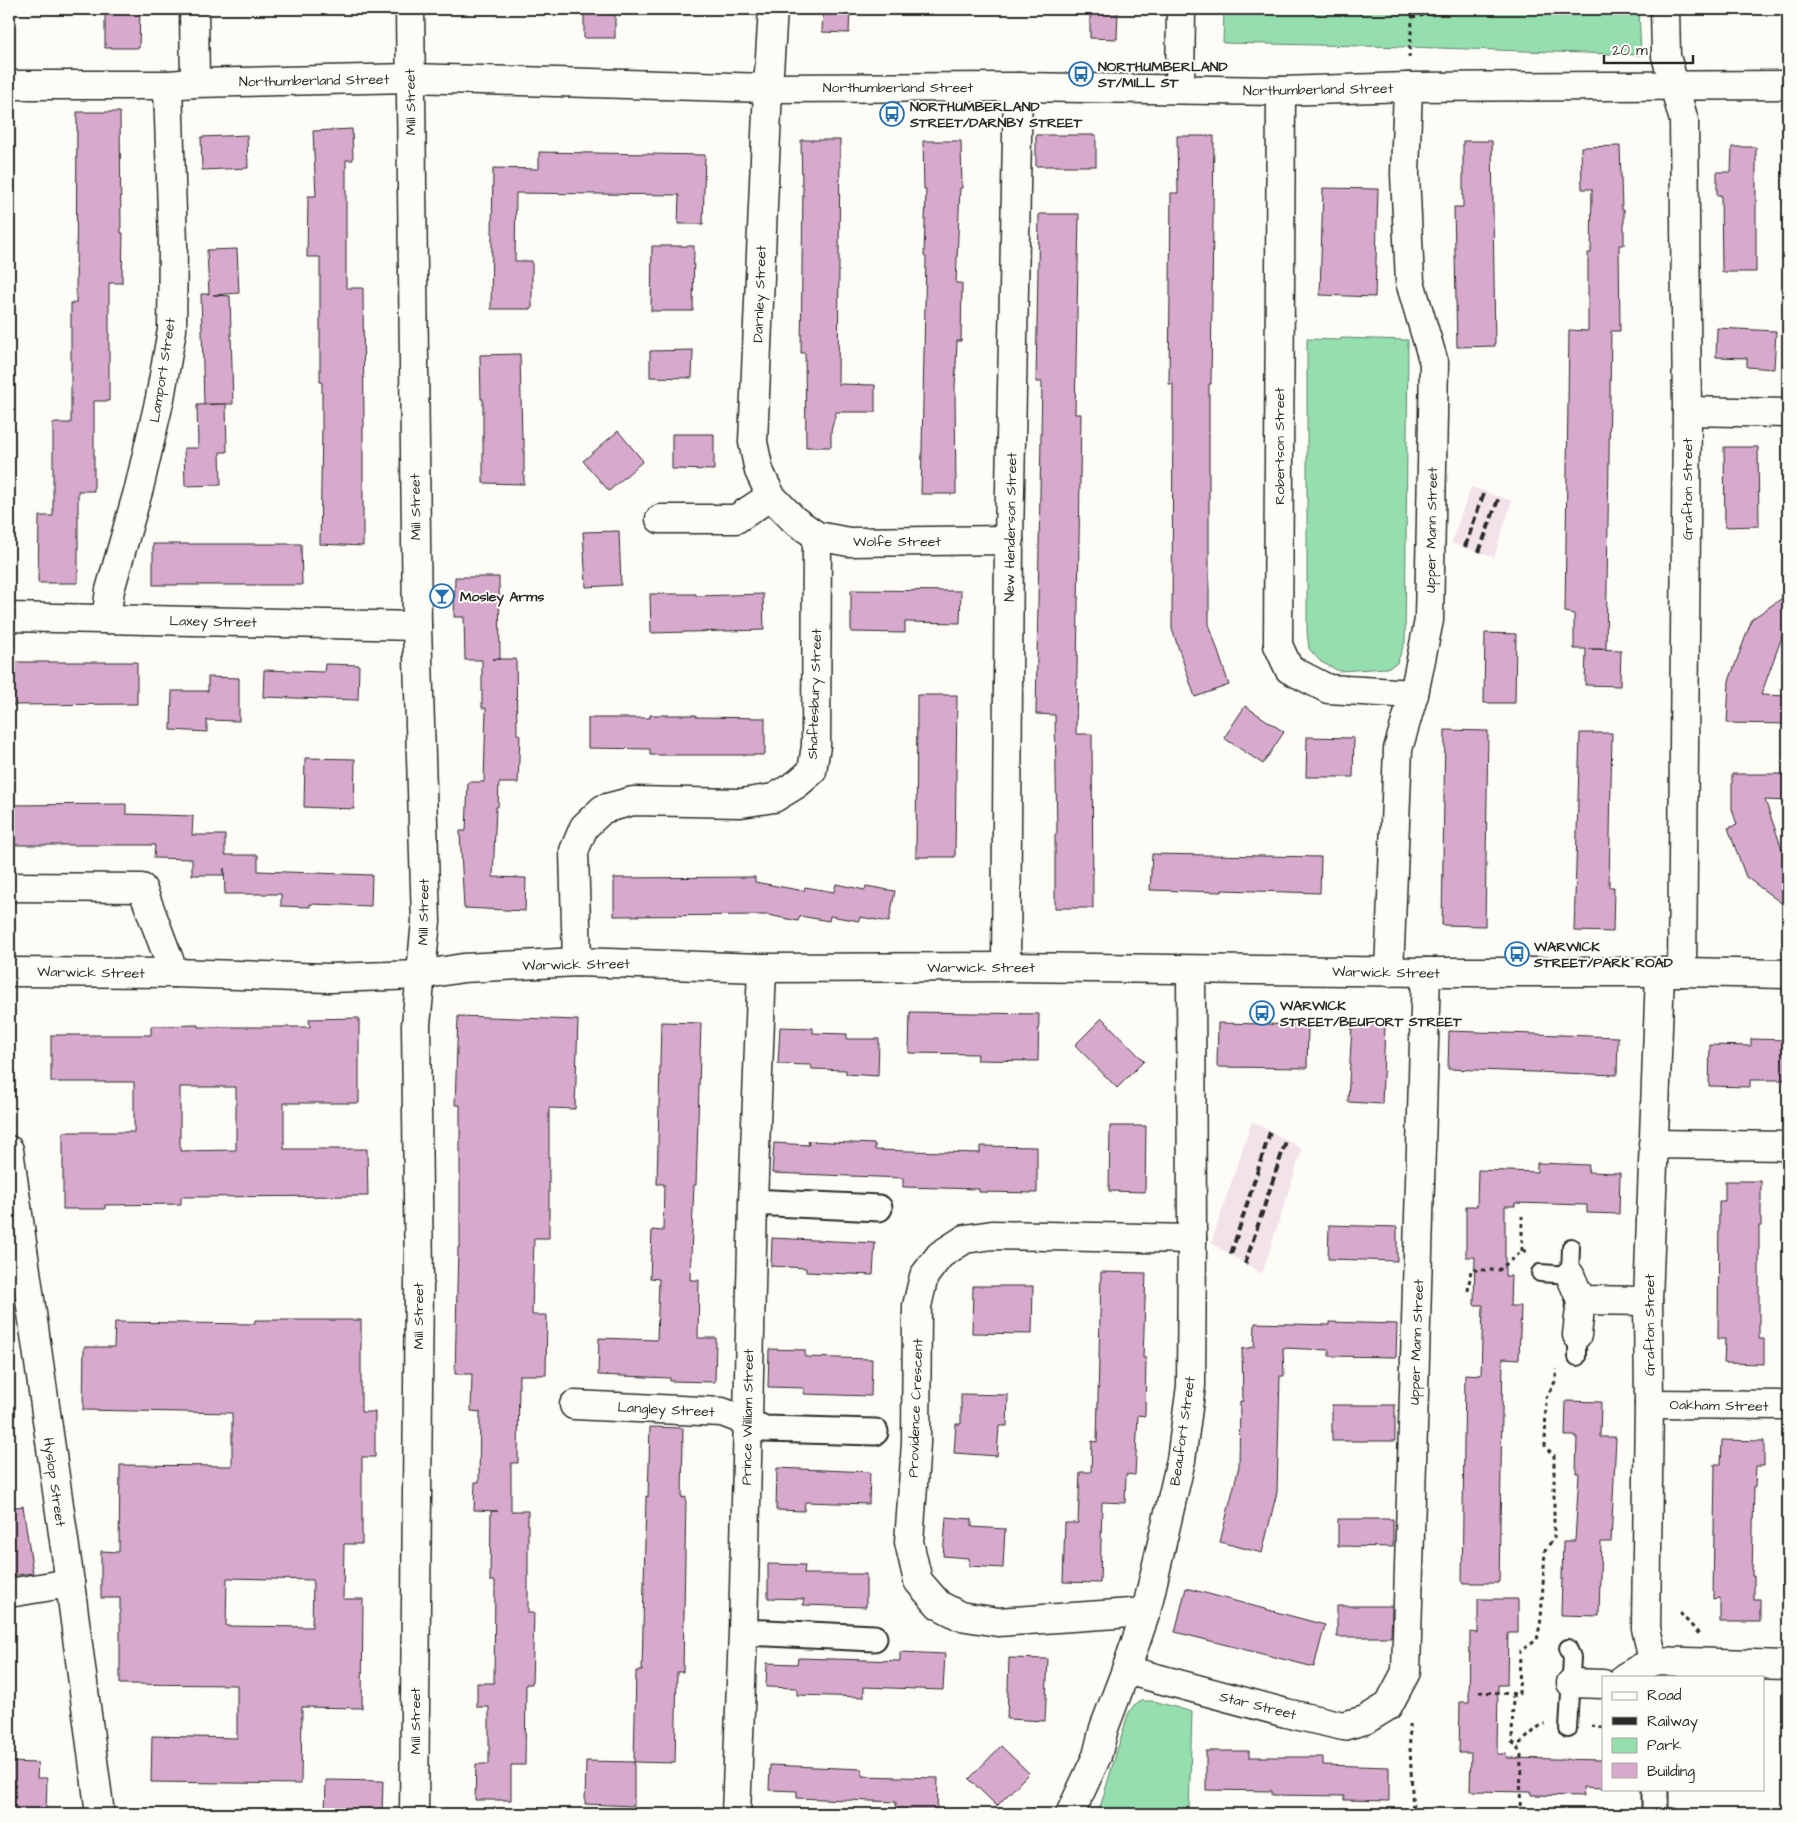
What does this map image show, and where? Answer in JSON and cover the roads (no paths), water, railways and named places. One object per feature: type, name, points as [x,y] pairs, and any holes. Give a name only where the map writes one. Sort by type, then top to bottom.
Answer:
[{"type":"street","points":[[194,9],[195,83]]},
{"type":"street","name":"Mill Street","points":[[410,9],[417,626],[426,921],[416,1025],[419,1281],[414,1814]]},
{"type":"street","name":"Darnley Street","points":[[771,496],[759,470],[753,442],[773,9]]},
{"type":"street","points":[[1180,90],[1181,9]]},
{"type":"street","name":"Grafton Street","points":[[1654,1669],[1646,1628],[1649,1404],[1648,1301],[1652,1144],[1671,973],[1687,411],[1684,121],[1666,56],[1665,9]]},
{"type":"street","name":"Northumberland Street","points":[[9,85],[168,85],[410,78],[768,88],[1018,87],[1281,91],[1408,87],[1788,85]]},
{"type":"street","name":"Lamport Street","points":[[106,619],[110,590],[160,398],[172,330],[173,245],[168,85]]},
{"type":"street","name":"New Henderson Street","points":[[1006,967],[1009,540],[1018,87]]},
{"type":"street","name":"Upper Mann Street","points":[[1389,972],[1398,749],[1414,694],[1429,620],[1434,363],[1410,282],[1405,174],[1408,87]]},
{"type":"street","name":"Robertson Street","points":[[1281,91],[1278,645],[1289,669],[1328,689],[1414,694]]},
{"type":"street","points":[[1687,411],[1788,413]]},
{"type":"street","points":[[660,519],[736,519],[771,496]]},
{"type":"street","name":"Wolfe Street","points":[[771,496],[794,520],[817,536],[849,542],[1009,540]]},
{"type":"street","name":"Shaftesbury Street","points":[[577,962],[574,851],[584,827],[603,809],[633,801],[741,803],[774,798],[798,784],[812,771],[816,746],[817,536]]},
{"type":"street","name":"Laxey Street","points":[[9,617],[417,626]]},
{"type":"street","points":[[9,887],[142,888],[174,973]]},
{"type":"street","name":"Warwick Street","points":[[9,972],[174,973],[329,978],[420,975],[463,968],[577,962],[762,968],[1006,967],[1389,972],[1788,974]]},
{"type":"street","name":"Prince William Street","points":[[736,1814],[752,1202],[762,968]]},
{"type":"street","name":"Beaufort Street","points":[[1070,1814],[1097,1756],[1104,1728],[1146,1612],[1181,1460],[1190,1395],[1192,1238],[1191,970]]},
{"type":"street","name":"Upper Mann Street","points":[[1399,1713],[1406,1672],[1426,972]]},
{"type":"street","points":[[1652,1144],[1788,1146]]},
{"type":"street","name":"Hyslop Street","points":[[9,1150],[70,1583],[100,1814]]},
{"type":"street","points":[[752,1202],[879,1208]]},
{"type":"street","name":"Providence Crescent","points":[[1146,1612],[998,1622],[960,1616],[939,1605],[918,1581],[909,1542],[916,1443],[917,1306],[924,1276],[940,1255],[965,1239],[992,1235],[1192,1238]]},
{"type":"street","points":[[1570,1275],[1581,1300],[1577,1346]]},
{"type":"street","points":[[1581,1300],[1648,1301]]},
{"type":"street","name":"Oakham Street","points":[[1649,1404],[1788,1405]]},
{"type":"street","name":"Langley Street","points":[[574,1405],[722,1412],[765,1428],[875,1432]]},
{"type":"street","points":[[9,1593],[70,1583]]},
{"type":"street","points":[[742,1632],[874,1638]]},
{"type":"street","points":[[1628,1676],[1654,1669],[1788,1665]]},
{"type":"street","name":"Star Street","points":[[1126,1670],[1278,1711],[1343,1726],[1399,1713]]},
{"type":"street","points":[[1571,1683],[1602,1684]]},
{"type":"street","points":[[1655,1790],[1655,1814]]},
{"type":"lane","points":[[1540,1273],[1570,1275],[1571,1246]]},
{"type":"lane","points":[[1568,1648],[1572,1658],[1568,1727]]},
{"type":"railway","points":[[1465,547],[1484,492]]},
{"type":"railway","points":[[1479,552],[1499,497]]},
{"type":"railway","points":[[1231,1254],[1270,1132]]},
{"type":"railway","points":[[1245,1264],[1286,1141]]},
{"type":"place","name":"NORTHUMBERLAND ST/MILL ST","points":[[1081,74]]},
{"type":"place","name":"NORTHUMBERLAND STREET/DARNBY STREET","points":[[892,114]]},
{"type":"place","name":"Mosley Arms","points":[[442,596]]},
{"type":"place","name":"WARWICK STREET/PARK ROAD","points":[[1517,954]]},
{"type":"place","name":"WARWICK STREET/BEUFORT STREET","points":[[1262,1013]]}]
